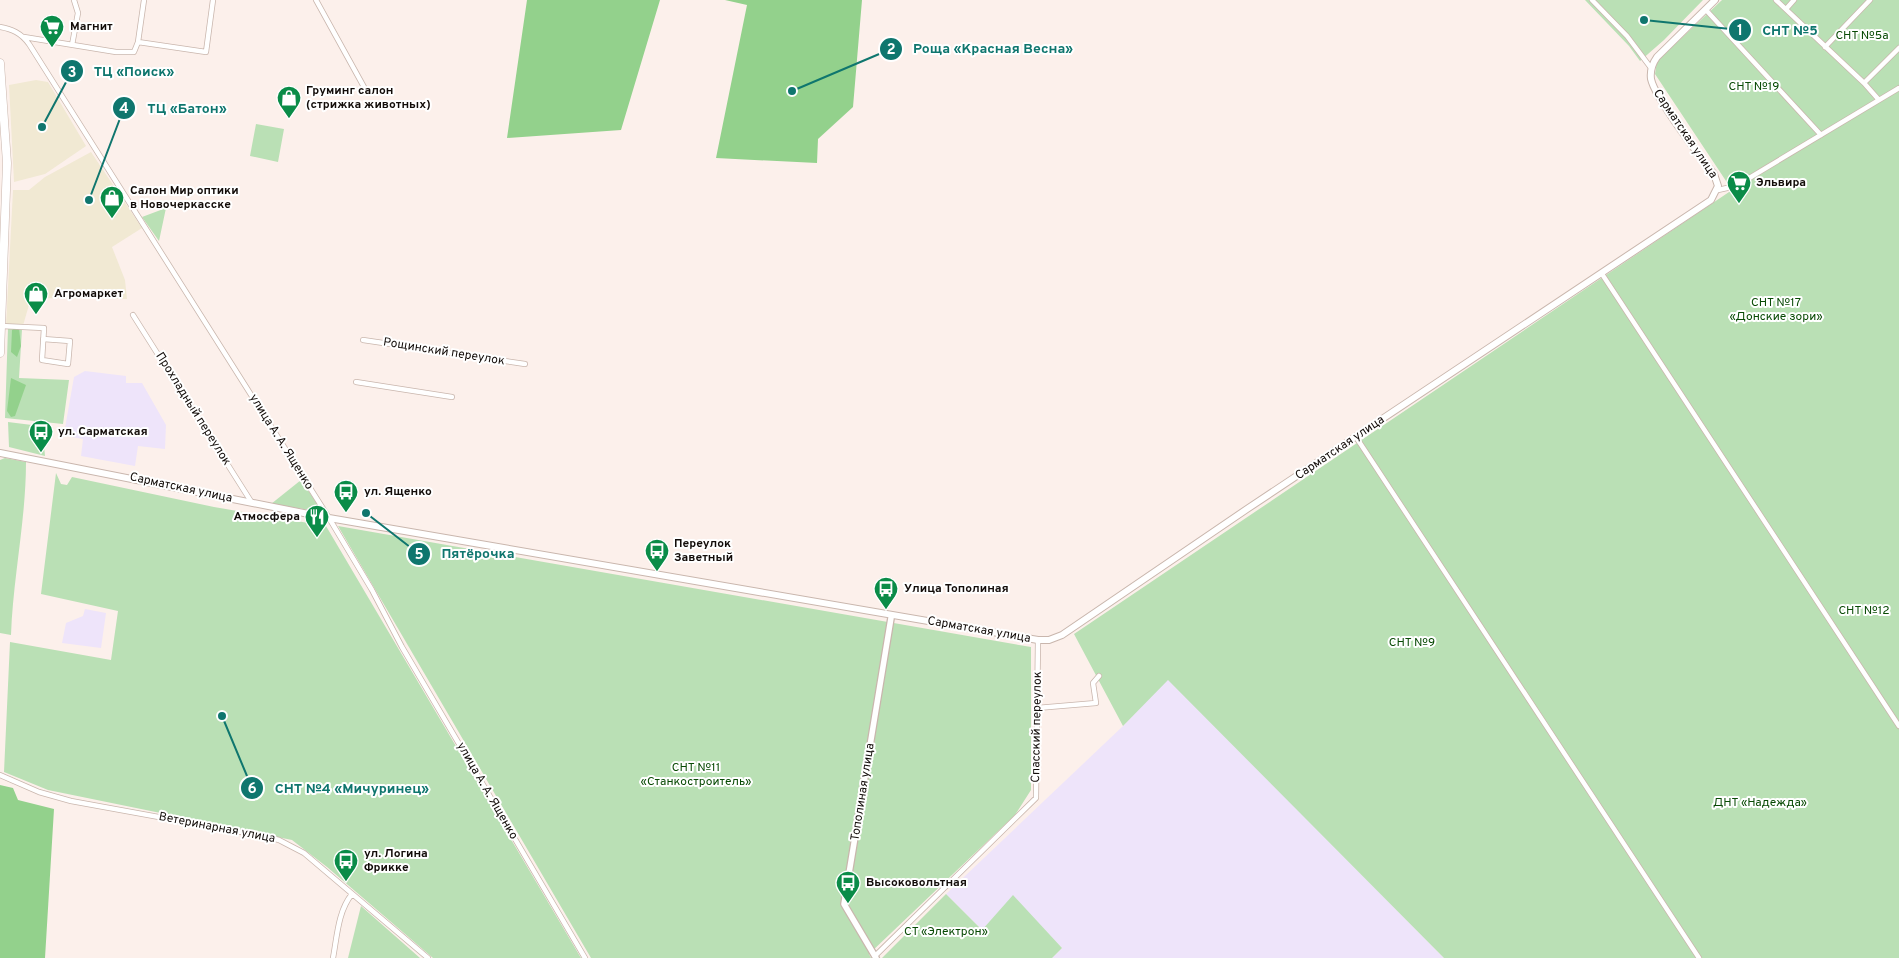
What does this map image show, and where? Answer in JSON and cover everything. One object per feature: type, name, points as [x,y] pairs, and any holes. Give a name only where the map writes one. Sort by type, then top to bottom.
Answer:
[{"type":"main road","points":[[1651,68],[1657,58],[1715,0]]},
{"type":"main road","points":[[0,63],[6,128],[0,353]]},
{"type":"main road","name":"Сарматская улица","points":[[0,453],[329,518],[1038,640],[1049,640],[1062,635],[1356,437],[1707,205],[1718,190],[1714,174],[1655,90],[1651,80],[1651,68]]},
{"type":"main road","points":[[0,110],[4,187],[0,250]]},
{"type":"street","points":[[72,45],[78,13],[74,0]]},
{"type":"street","points":[[0,27],[11,29],[24,37],[116,52],[134,52],[138,42],[144,0]]},
{"type":"street","points":[[138,42],[206,52],[213,0]]},
{"type":"street","points":[[316,0],[364,87]]},
{"type":"street","points":[[1592,0],[1627,36],[1651,68]]},
{"type":"street","points":[[1776,0],[1864,83],[1879,100]]},
{"type":"street","points":[[1786,9],[1794,0]]},
{"type":"street","points":[[1825,47],[1870,0]]},
{"type":"street","points":[[1706,10],[1821,135]]},
{"type":"street","name":"улица А. А. Ященко","points":[[24,37],[329,518],[372,590],[402,647],[585,958]]},
{"type":"street","points":[[1864,83],[1899,48]]},
{"type":"street","points":[[1718,190],[1736,186],[1899,88]]},
{"type":"street","points":[[1602,274],[1899,726]]},
{"type":"street","name":"Прохладный переулок","points":[[134,315],[253,504]]},
{"type":"street","points":[[1,326],[44,328],[43,339],[42,360],[68,364],[70,341],[43,339]]},
{"type":"street","name":"Рощинский переулок","points":[[363,340],[525,364]]},
{"type":"street","points":[[356,382],[452,397]]},
{"type":"street","points":[[1356,437],[1699,958]]},
{"type":"street","name":"Тополиная улица","points":[[876,957],[844,904],[891,618]]},
{"type":"street","name":"Спасский переулок","points":[[876,957],[1036,798],[1038,640]]},
{"type":"street","points":[[1037,708],[1096,703],[1093,683],[1099,676]]},
{"type":"street","name":"Ветеринарная улица","points":[[0,775],[39,792],[71,801],[279,840],[304,853],[428,958]]},
{"type":"street","points":[[333,958],[341,917],[346,902],[352,894]]},
{"type":"shaded area","points":[[36,80],[48,82],[86,146],[45,174],[14,182],[9,85]]},
{"type":"shaded area","points":[[91,152],[142,228],[112,247],[125,280],[127,299],[31,298],[22,329],[6,326],[13,190],[29,190],[45,177]]},
{"type":"shaded area","points":[[85,371],[126,376],[126,383],[142,383],[166,425],[165,449],[138,446],[135,466],[81,456],[83,439],[71,437],[72,430],[65,428],[74,377]]},
{"type":"shaded area","points":[[85,609],[106,613],[101,648],[62,643],[66,623],[83,616]]},
{"type":"shaded area","points":[[1168,679],[1444,958],[1052,958],[1062,948],[1013,896],[982,930],[946,894],[1123,726]]},
{"type":"green space","points":[[527,0],[660,0],[621,130],[507,138]]},
{"type":"green space","points":[[725,0],[862,0],[853,107],[818,139],[817,163],[716,158],[747,5]]},
{"type":"green space","points":[[1585,0],[1703,0],[1664,40],[1640,61],[1629,46]]},
{"type":"green space","points":[[1722,0],[1899,0],[1899,958],[1444,958],[1168,680],[1123,726],[1074,634],[1732,190],[1655,74],[1657,61]]},
{"type":"green space","points":[[256,124],[284,129],[278,162],[250,156]]},
{"type":"green space","points":[[166,208],[159,241],[142,217]]},
{"type":"green space","points":[[8,328],[22,329],[19,378],[69,380],[63,424],[5,418]]},
{"type":"green space","points":[[19,328],[21,346],[17,357],[11,352],[12,330]]},
{"type":"green space","points":[[11,378],[26,385],[15,416],[11,417],[7,411]]},
{"type":"green space","points":[[8,422],[40,426],[45,456],[9,447]]},
{"type":"green space","points":[[5,458],[26,462],[24,505],[11,635],[0,633],[0,460]]},
{"type":"green space","points":[[56,473],[61,484],[67,485],[72,477],[214,507],[326,526],[581,958],[433,958],[327,867],[292,840],[48,790],[4,772],[10,642],[111,660],[118,611],[41,594]]},
{"type":"green space","points":[[301,480],[318,505],[316,511],[271,504]]},
{"type":"green space","name":"СНТ №11 «Станкостроитель»","points":[[338,526],[1031,647],[1031,790],[1015,815],[869,954],[871,958],[591,958]]},
{"type":"green space","points":[[0,785],[13,788],[18,800],[54,809],[45,958],[0,958]]},
{"type":"green space","name":"СТ «Электрон»","points":[[946,894],[982,930],[1013,895],[1062,948],[1052,958],[882,958]]},
{"type":"green space","points":[[361,906],[420,958],[348,958]]},
{"type":"place","name":"СНТ №5","points":[[1644,20]]},
{"type":"place","name":"Магнит","points":[[52,48]]},
{"type":"place","name":"Роща «Красная Весна»","points":[[792,91]]},
{"type":"place","name":"Груминг салон (стрижка животных)","points":[[289,119]]},
{"type":"place","name":"ТЦ «Поиск»","points":[[42,127]]},
{"type":"place","name":"ТЦ «Батон»","points":[[89,200]]},
{"type":"place","name":"Эльвира","points":[[1739,204]]},
{"type":"place","name":"Салон Мир оптики в Новочеркасске","points":[[112,219]]},
{"type":"place","name":"Агромаркет","points":[[36,315]]},
{"type":"place","name":"ул. Сарматская","points":[[41,453]]},
{"type":"place","name":"ул. Ященко","points":[[346,513]]},
{"type":"place","name":"Пятёрочка","points":[[366,513]]},
{"type":"place","name":"Атмосфера","points":[[317,538]]},
{"type":"place","name":"Переулок Заветный","points":[[657,572]]},
{"type":"place","name":"Улица Тополиная","points":[[886,610]]},
{"type":"place","name":"СНТ №4 «Мичуринец»","points":[[222,716]]},
{"type":"place","name":"ул. Логина Фрикке","points":[[346,882]]},
{"type":"place","name":"Высоковольтная","points":[[848,904]]},
{"type":"park label","name":"СНТ №5а","points":[[1862,36]]},
{"type":"park label","name":"СНТ №19","points":[[1754,87]]},
{"type":"park label","name":"СНТ №17 «Донские зори»","points":[[1776,310]]},
{"type":"park label","name":"СНТ №12","points":[[1864,611]]},
{"type":"park label","name":"СНТ №9","points":[[1412,643]]},
{"type":"park label","name":"ДНТ «Надежда»","points":[[1760,803]]}]
